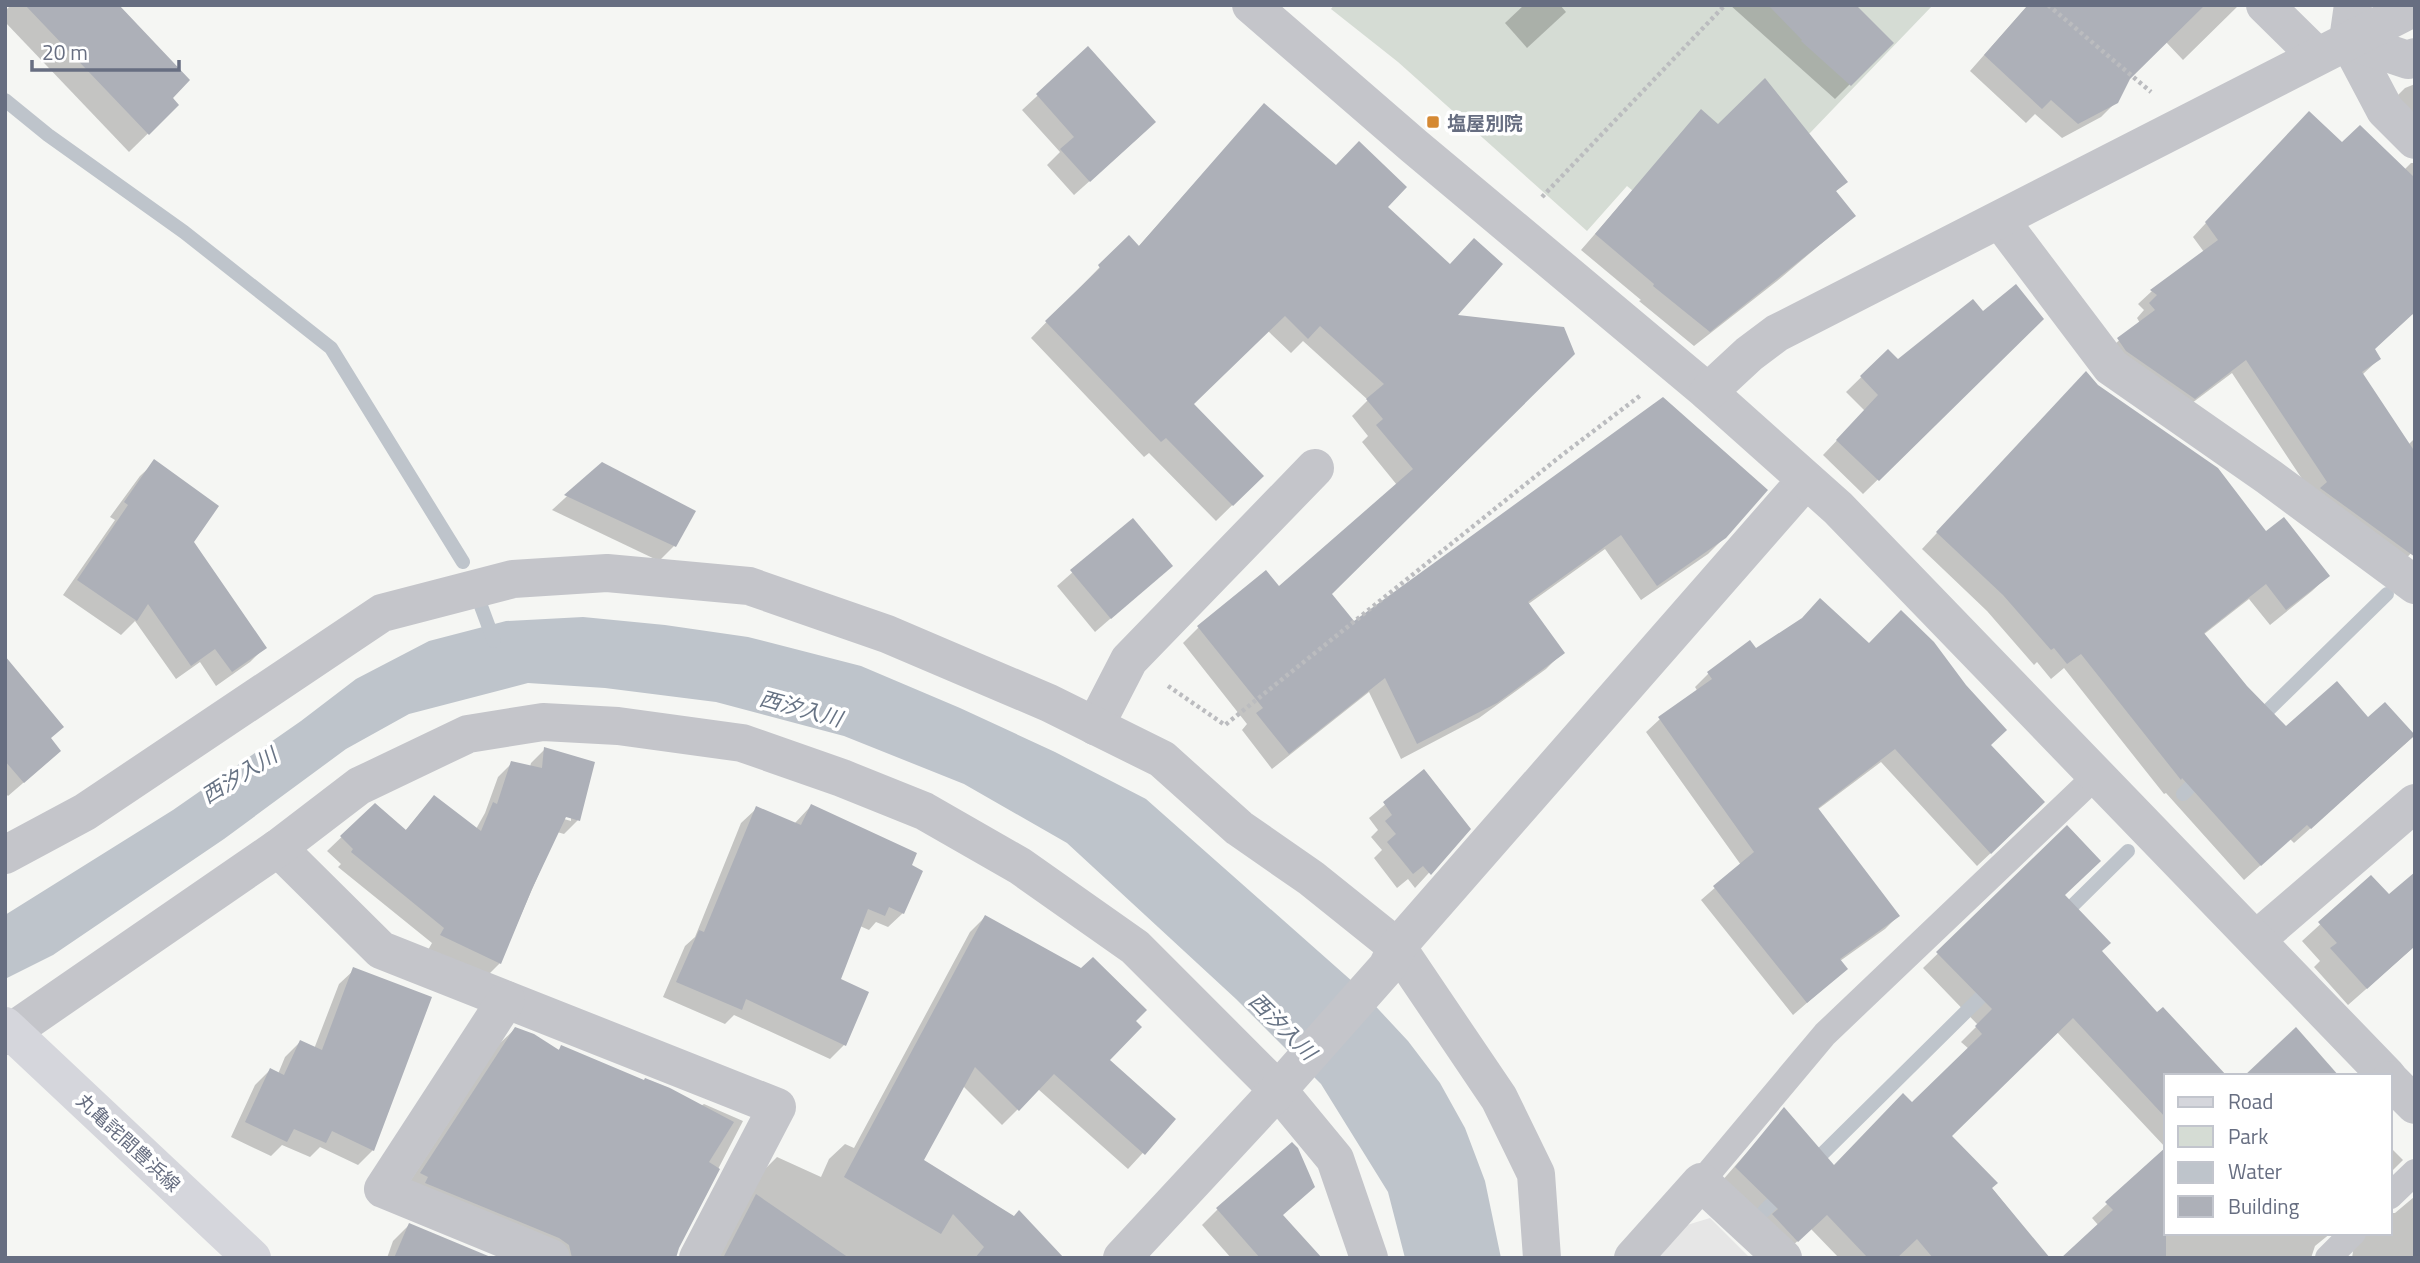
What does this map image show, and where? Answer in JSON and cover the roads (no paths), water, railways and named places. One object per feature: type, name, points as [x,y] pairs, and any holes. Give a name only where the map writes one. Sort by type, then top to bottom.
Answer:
[{"type":"main road","name":"丸亀詫間豊浜線","points":[[8,1031],[252,1258]]},
{"type":"street","points":[[1251,5],[1512,229],[1708,392],[1838,508],[2257,939],[2384,1074]]},
{"type":"street","points":[[2265,5],[2407,60],[2415,57]]},
{"type":"street","points":[[1708,392],[1749,354],[1777,333],[2187,122],[2340,34],[2415,7]]},
{"type":"street","points":[[2340,34],[2385,110],[2415,140]]},
{"type":"street","points":[[2000,220],[2111,367],[2269,477],[2415,584]]},
{"type":"street","points":[[1095,726],[1129,660],[1315,468]]},
{"type":"street","points":[[1122,1258],[1284,1083],[1806,480]]},
{"type":"street","points":[[5,855],[85,812],[382,613],[513,579],[607,573],[749,586],[887,634],[1049,702],[1162,760],[1239,828],[1311,878],[1392,957],[1499,1098],[1536,1174],[1542,1258]]},
{"type":"street","points":[[8,1031],[278,848],[359,786],[468,734],[543,722],[618,726],[742,743],[842,778],[924,811],[1020,866],[1135,947],[1284,1083],[1335,1159],[1369,1258]]},
{"type":"street","points":[[2257,939],[2415,803]]},
{"type":"street","points":[[278,848],[381,950],[777,1107],[698,1258]]},
{"type":"street","points":[[506,1000],[383,1189],[551,1258]]},
{"type":"street","points":[[2392,1082],[2415,1105]]},
{"type":"street","points":[[1633,1258],[1701,1182],[1783,1258]]},
{"type":"lane","points":[[1701,1182],[1825,1034],[2097,775]]},
{"type":"lane","points":[[2392,1194],[2415,1172]]},
{"type":"lane","points":[[2328,1258],[2351,1235]]},
{"type":"water","name":"西汐入川","points":[[583,617],[748,637],[861,666],[1055,752],[1146,799],[1353,982],[1408,1041],[1440,1083],[1465,1128],[1485,1181],[1501,1258],[1405,1258],[1388,1192],[1321,1084],[1236,999],[1067,843],[964,784],[844,736],[716,702],[605,688],[528,683],[409,714],[346,749],[224,839],[53,955],[5,979],[5,915],[173,810],[301,721],[356,679],[429,641],[506,621]]},
{"type":"waterway","points":[[5,100],[48,135],[184,232],[331,348],[463,562]]},
{"type":"waterway","points":[[2256,722],[2387,594]]},
{"type":"waterway","points":[[481,606],[494,641]]},
{"type":"waterway","points":[[2183,794],[2202,775]]},
{"type":"waterway","points":[[2061,917],[2128,851]]},
{"type":"waterway","points":[[1810,1166],[1992,986]]},
{"type":"waterway","points":[[1764,1211],[1786,1190]]},
{"type":"place","name":"塩屋別院","points":[[1433,122]]}]
